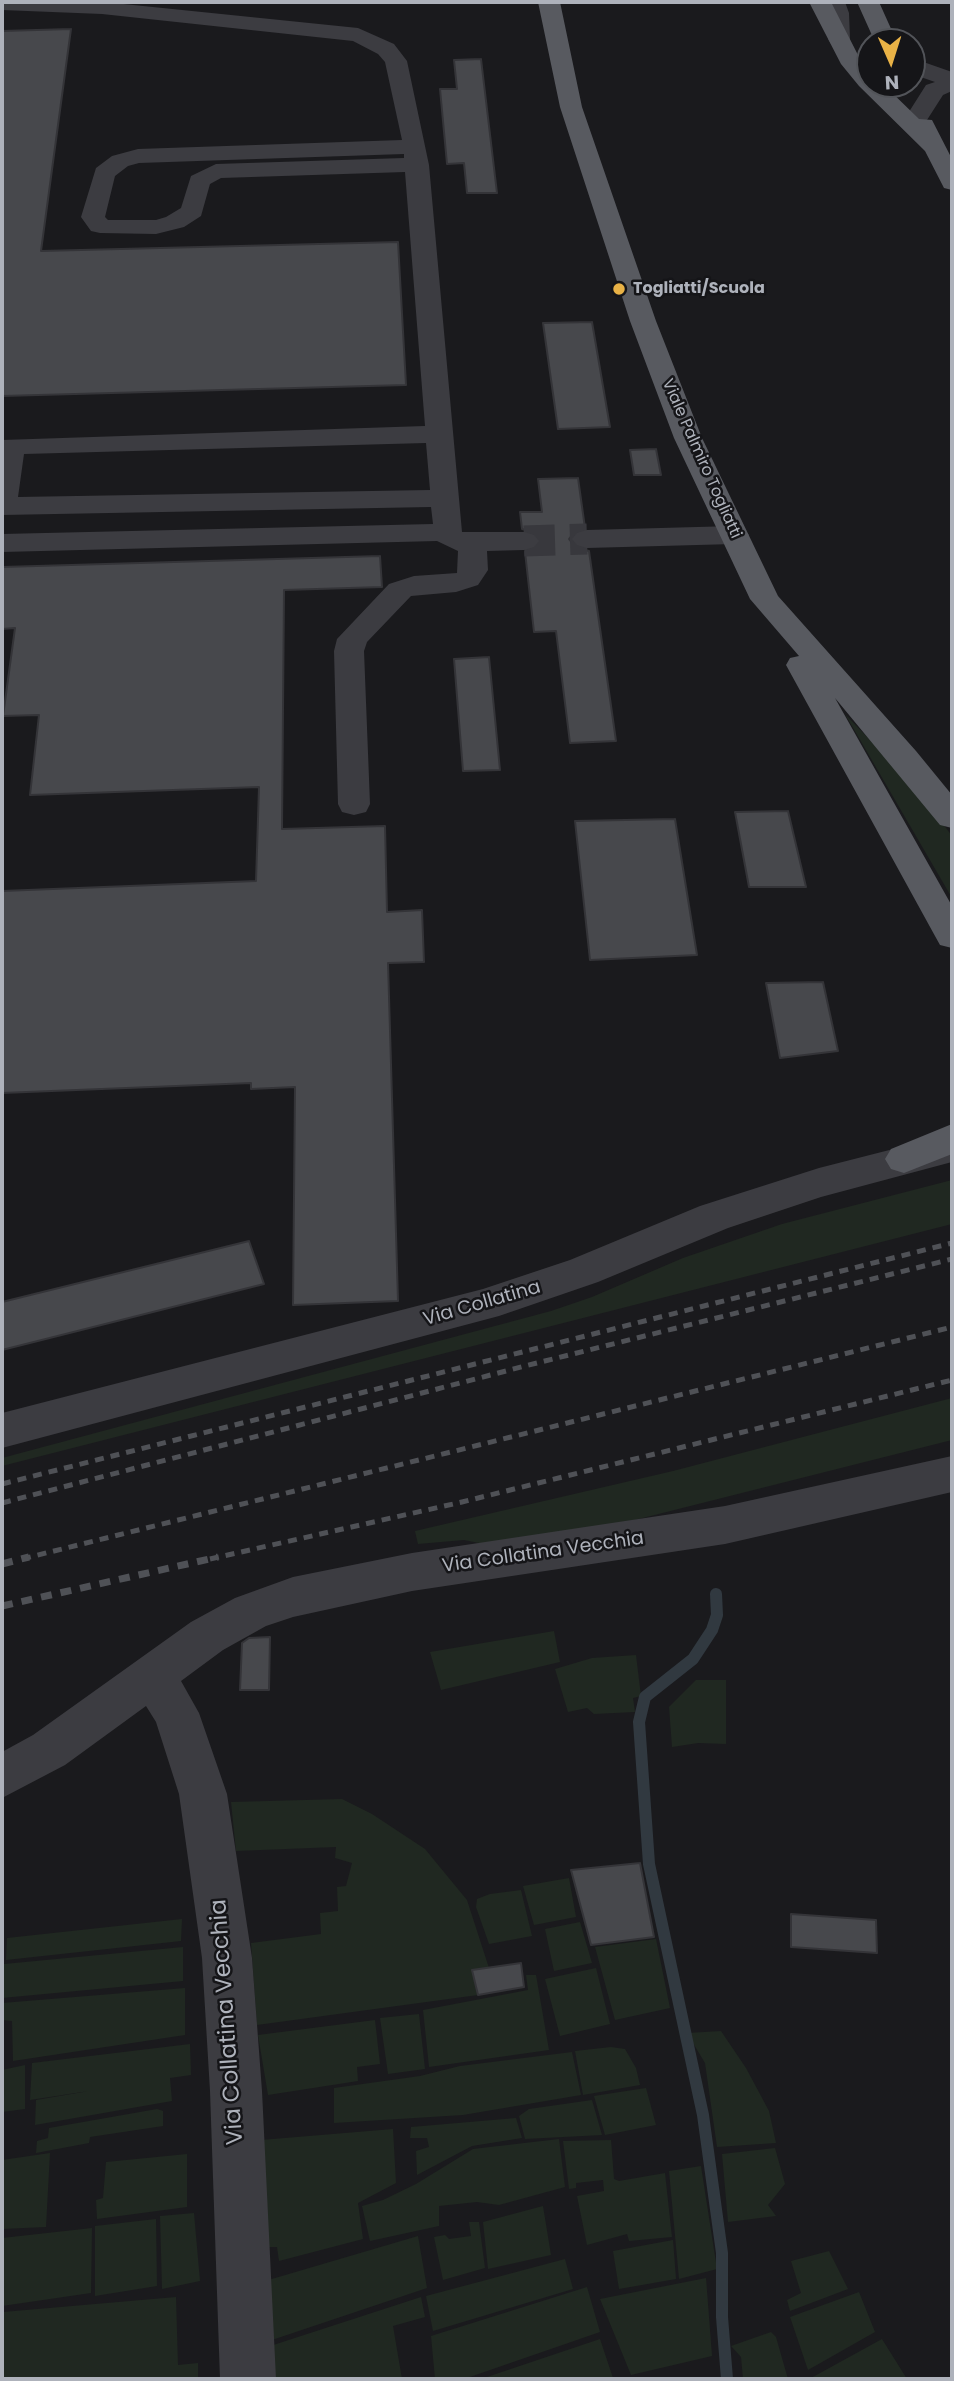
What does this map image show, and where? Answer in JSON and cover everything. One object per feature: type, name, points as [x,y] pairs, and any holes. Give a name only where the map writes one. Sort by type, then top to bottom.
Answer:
[{"type":"main road","name":"Viale Palmiro Togliatti","points":[[549,2],[571,107],[643,321],[688,438],[765,599],[905,758],[952,817]]},
{"type":"main road","points":[[820,2],[839,39],[856,61]]},
{"type":"main road","points":[[869,2],[880,28]]},
{"type":"main road","points":[[889,98],[934,146]]},
{"type":"main road","points":[[910,98],[952,183]]},
{"type":"main road","points":[[765,599],[951,933]]},
{"type":"main road","points":[[904,1159],[952,1138]]},
{"type":"street","points":[[834,2],[838,13],[839,39]]},
{"type":"street","points":[[2,4],[102,8],[358,34],[386,49],[396,61],[416,156],[445,498],[473,570],[468,579],[456,583],[414,585],[400,590],[352,639],[349,651],[354,804]]},
{"type":"street","points":[[926,73],[952,80]]},
{"type":"street","points":[[926,80],[952,80]]},
{"type":"street","points":[[919,115],[934,90],[952,80]]},
{"type":"street","points":[[138,156],[416,156],[216,171],[199,181],[192,211],[175,222],[156,227],[100,226],[93,216],[104,173],[120,162],[138,156]]},
{"type":"street","points":[[438,434],[12,446],[2,506],[445,498]]},
{"type":"street","points":[[587,539],[734,535]]},
{"type":"street","points":[[2,543],[460,537],[524,541]]},
{"type":"street","name":"Via Collatina","points":[[2,1431],[485,1305],[584,1271],[714,1217],[904,1159],[952,1148]]},
{"type":"street","name":"Via Collatina Vecchia","points":[[2,1776],[49,1750],[206,1636],[267,1605],[320,1589],[437,1568],[693,1531],[952,1474]]},
{"type":"street","name":"Via Collatina Vecchia","points":[[153,1677],[176,1713],[203,1794],[219,1893],[227,1958],[235,2078],[248,2379]]},
{"type":"shaded area","points":[[845,714],[916,788],[952,836],[952,898]]},
{"type":"shaded area","points":[[952,1180],[952,1224],[2,1466],[2,1458],[551,1311],[592,1297],[683,1258],[782,1224]]},
{"type":"shaded area","points":[[952,1398],[952,1440],[599,1529],[484,1544],[464,1540],[418,1544],[415,1531],[673,1471]]},
{"type":"shaded area","points":[[554,1631],[560,1662],[441,1690],[430,1652]]},
{"type":"shaded area","points":[[636,1655],[641,1696],[633,1698],[635,1712],[594,1714],[587,1708],[568,1712],[555,1669],[592,1658]]},
{"type":"shaded area","points":[[696,1680],[726,1680],[726,1744],[698,1743],[672,1747],[669,1707]]},
{"type":"shaded area","points":[[342,1799],[372,1814],[425,1849],[467,1900],[489,1968],[473,1970],[478,1995],[257,2025],[251,1943],[321,1934],[320,1913],[338,1911],[337,1887],[346,1886],[352,1863],[335,1858],[336,1847],[236,1851],[231,1802]]},
{"type":"shaded area","points":[[569,1878],[576,1917],[534,1925],[523,1886]]},
{"type":"shaded area","points":[[521,1890],[532,1936],[489,1944],[476,1907],[477,1899],[490,1894]]},
{"type":"shaded area","points":[[182,1919],[181,1941],[6,1960],[7,1938]]},
{"type":"shaded area","points":[[580,1922],[592,1963],[554,1971],[545,1929]]},
{"type":"shaded area","points":[[656,1939],[670,2008],[615,2020],[595,1947]]},
{"type":"shaded area","points":[[183,1947],[183,1981],[2,1998],[4,1964]]},
{"type":"shaded area","points":[[596,1968],[610,2024],[560,2036],[545,1979]]},
{"type":"shaded area","points":[[526,1975],[536,1975],[549,2050],[429,2067],[423,2010],[528,1990]]},
{"type":"shaded area","points":[[185,1988],[185,2035],[13,2061],[12,2021],[2,2020],[2,2003]]},
{"type":"shaded area","points":[[419,2014],[425,2069],[388,2074],[380,2018]]},
{"type":"shaded area","points":[[375,2020],[380,2064],[357,2067],[358,2081],[268,2095],[258,2035]]},
{"type":"shaded area","points":[[721,2031],[746,2068],[769,2111],[776,2143],[717,2147],[705,2063],[687,2033]]},
{"type":"shaded area","points":[[190,2044],[191,2075],[170,2078],[172,2101],[35,2125],[36,2100],[89,2091],[30,2100],[32,2063]]},
{"type":"shaded area","points":[[611,2047],[625,2049],[636,2068],[640,2085],[583,2095],[575,2051]]},
{"type":"shaded area","points":[[572,2052],[581,2095],[463,2115],[334,2123],[334,2088],[420,2076],[460,2066]]},
{"type":"shaded area","points":[[25,2065],[25,2109],[2,2112],[2,2070]]},
{"type":"shaded area","points":[[646,2088],[656,2125],[605,2135],[594,2096]]},
{"type":"shaded area","points":[[592,2100],[602,2135],[525,2139],[519,2116],[529,2109]]},
{"type":"shaded area","points":[[157,2109],[163,2111],[163,2126],[90,2137],[89,2143],[36,2153],[37,2141],[48,2138],[49,2128]]},
{"type":"shaded area","points":[[516,2118],[522,2138],[472,2146],[417,2175],[416,2151],[429,2147],[427,2138],[410,2138],[411,2127]]},
{"type":"shaded area","points":[[393,2129],[396,2183],[358,2203],[363,2239],[279,2261],[277,2247],[264,2247],[261,2140]]},
{"type":"shaded area","points":[[559,2139],[565,2187],[499,2205],[477,2202],[439,2206],[439,2226],[370,2241],[362,2206],[383,2200],[416,2184],[473,2149]]},
{"type":"shaded area","points":[[611,2140],[614,2179],[619,2181],[665,2173],[672,2237],[629,2241],[627,2234],[587,2245],[577,2196],[604,2191],[603,2180],[576,2183],[576,2188],[569,2189],[563,2141]]},
{"type":"shaded area","points":[[775,2148],[785,2184],[768,2205],[776,2216],[728,2222],[722,2154]]},
{"type":"shaded area","points":[[50,2153],[46,2227],[2,2229],[2,2160]]},
{"type":"shaded area","points":[[187,2154],[187,2207],[97,2219],[96,2200],[103,2198],[106,2162]]},
{"type":"shaded area","points":[[701,2166],[717,2269],[679,2279],[669,2171]]},
{"type":"shaded area","points":[[543,2206],[551,2255],[488,2269],[483,2222]]},
{"type":"shaded area","points":[[194,2213],[200,2281],[162,2289],[160,2216]]},
{"type":"shaded area","points":[[156,2219],[157,2286],[95,2296],[95,2226]]},
{"type":"shaded area","points":[[469,2222],[479,2222],[485,2268],[443,2280],[434,2237],[445,2235],[449,2239],[471,2236]]},
{"type":"shaded area","points":[[92,2228],[91,2293],[2,2306],[2,2238]]},
{"type":"shaded area","points":[[418,2236],[427,2288],[269,2341],[265,2281]]},
{"type":"shaded area","points":[[673,2240],[676,2279],[619,2289],[613,2251]]},
{"type":"shaded area","points":[[829,2251],[848,2289],[790,2311],[787,2300],[801,2293],[791,2261]]},
{"type":"shaded area","points":[[565,2259],[573,2289],[433,2331],[426,2296]]},
{"type":"shaded area","points":[[706,2278],[712,2356],[631,2375],[600,2299]]},
{"type":"shaded area","points":[[587,2287],[600,2332],[464,2379],[435,2379],[431,2336]]},
{"type":"shaded area","points":[[859,2292],[875,2332],[808,2370],[790,2317]]},
{"type":"shaded area","points":[[176,2297],[178,2365],[198,2363],[198,2379],[2,2379],[3,2312]]},
{"type":"shaded area","points":[[421,2297],[425,2317],[393,2326],[402,2379],[263,2379],[261,2349]]},
{"type":"shaded area","points":[[771,2332],[776,2337],[788,2379],[743,2379],[741,2357],[731,2346]]},
{"type":"shaded area","points":[[600,2339],[613,2378],[481,2379]]},
{"type":"shaded area","points":[[882,2339],[907,2379],[811,2379],[811,2378]]},
{"type":"building","points":[[71,29],[41,251],[398,242],[406,385],[2,396],[2,31]]},
{"type":"building","points":[[481,59],[497,193],[467,193],[464,163],[447,164],[440,89],[457,89],[454,60]]},
{"type":"building","points":[[592,322],[610,427],[558,429],[543,323]]},
{"type":"building","points":[[656,449],[661,475],[634,475],[630,450]]},
{"type":"building","points":[[578,478],[585,528],[575,531],[569,539],[576,548],[589,551],[616,741],[570,743],[556,631],[534,632],[525,552],[536,549],[542,541],[535,532],[522,529],[520,512],[542,512],[538,479]]},
{"type":"building","points":[[380,556],[382,587],[284,590],[282,829],[385,826],[387,912],[422,910],[424,962],[388,963],[398,1301],[293,1305],[295,1087],[251,1089],[251,1083],[2,1093],[2,891],[256,881],[259,787],[30,795],[39,715],[3,716],[15,628],[2,629],[2,567]]},
{"type":"building","points":[[489,657],[500,770],[463,771],[454,659]]},
{"type":"building","points":[[788,811],[806,887],[749,887],[735,812]]},
{"type":"building","points":[[675,819],[697,955],[590,960],[575,821]]},
{"type":"building","points":[[823,982],[838,1051],[780,1058],[766,983]]},
{"type":"building","points":[[249,1241],[264,1284],[2,1350],[2,1302]]},
{"type":"building","points":[[270,1637],[269,1690],[240,1690],[242,1643],[249,1638]]},
{"type":"building","points":[[640,1863],[654,1937],[591,1945],[571,1870]]},
{"type":"building","points":[[791,1914],[876,1920],[877,1953],[791,1947]]},
{"type":"building","points":[[521,1963],[524,1987],[478,1995],[472,1970]]},
{"type":"waterway","points":[[716,1594],[717,1615],[712,1630],[693,1659],[645,1697],[639,1722],[649,1864],[703,2115],[722,2253],[722,2317],[727,2379]]},
{"type":"tunnel","points":[[524,541],[587,539]]},
{"type":"railway","points":[[2,1484],[952,1243]]},
{"type":"railway","points":[[2,1503],[525,1366],[952,1259]]},
{"type":"railway","points":[[22,1559],[952,1327]]},
{"type":"railway","points":[[210,1559],[462,1502],[952,1380]]},
{"type":"railway","points":[[2,1564],[29,1557]]},
{"type":"railway","points":[[2,1606],[218,1557]]},
{"type":"place","name":"Togliatti/Scuola","points":[[619,289]]}]
